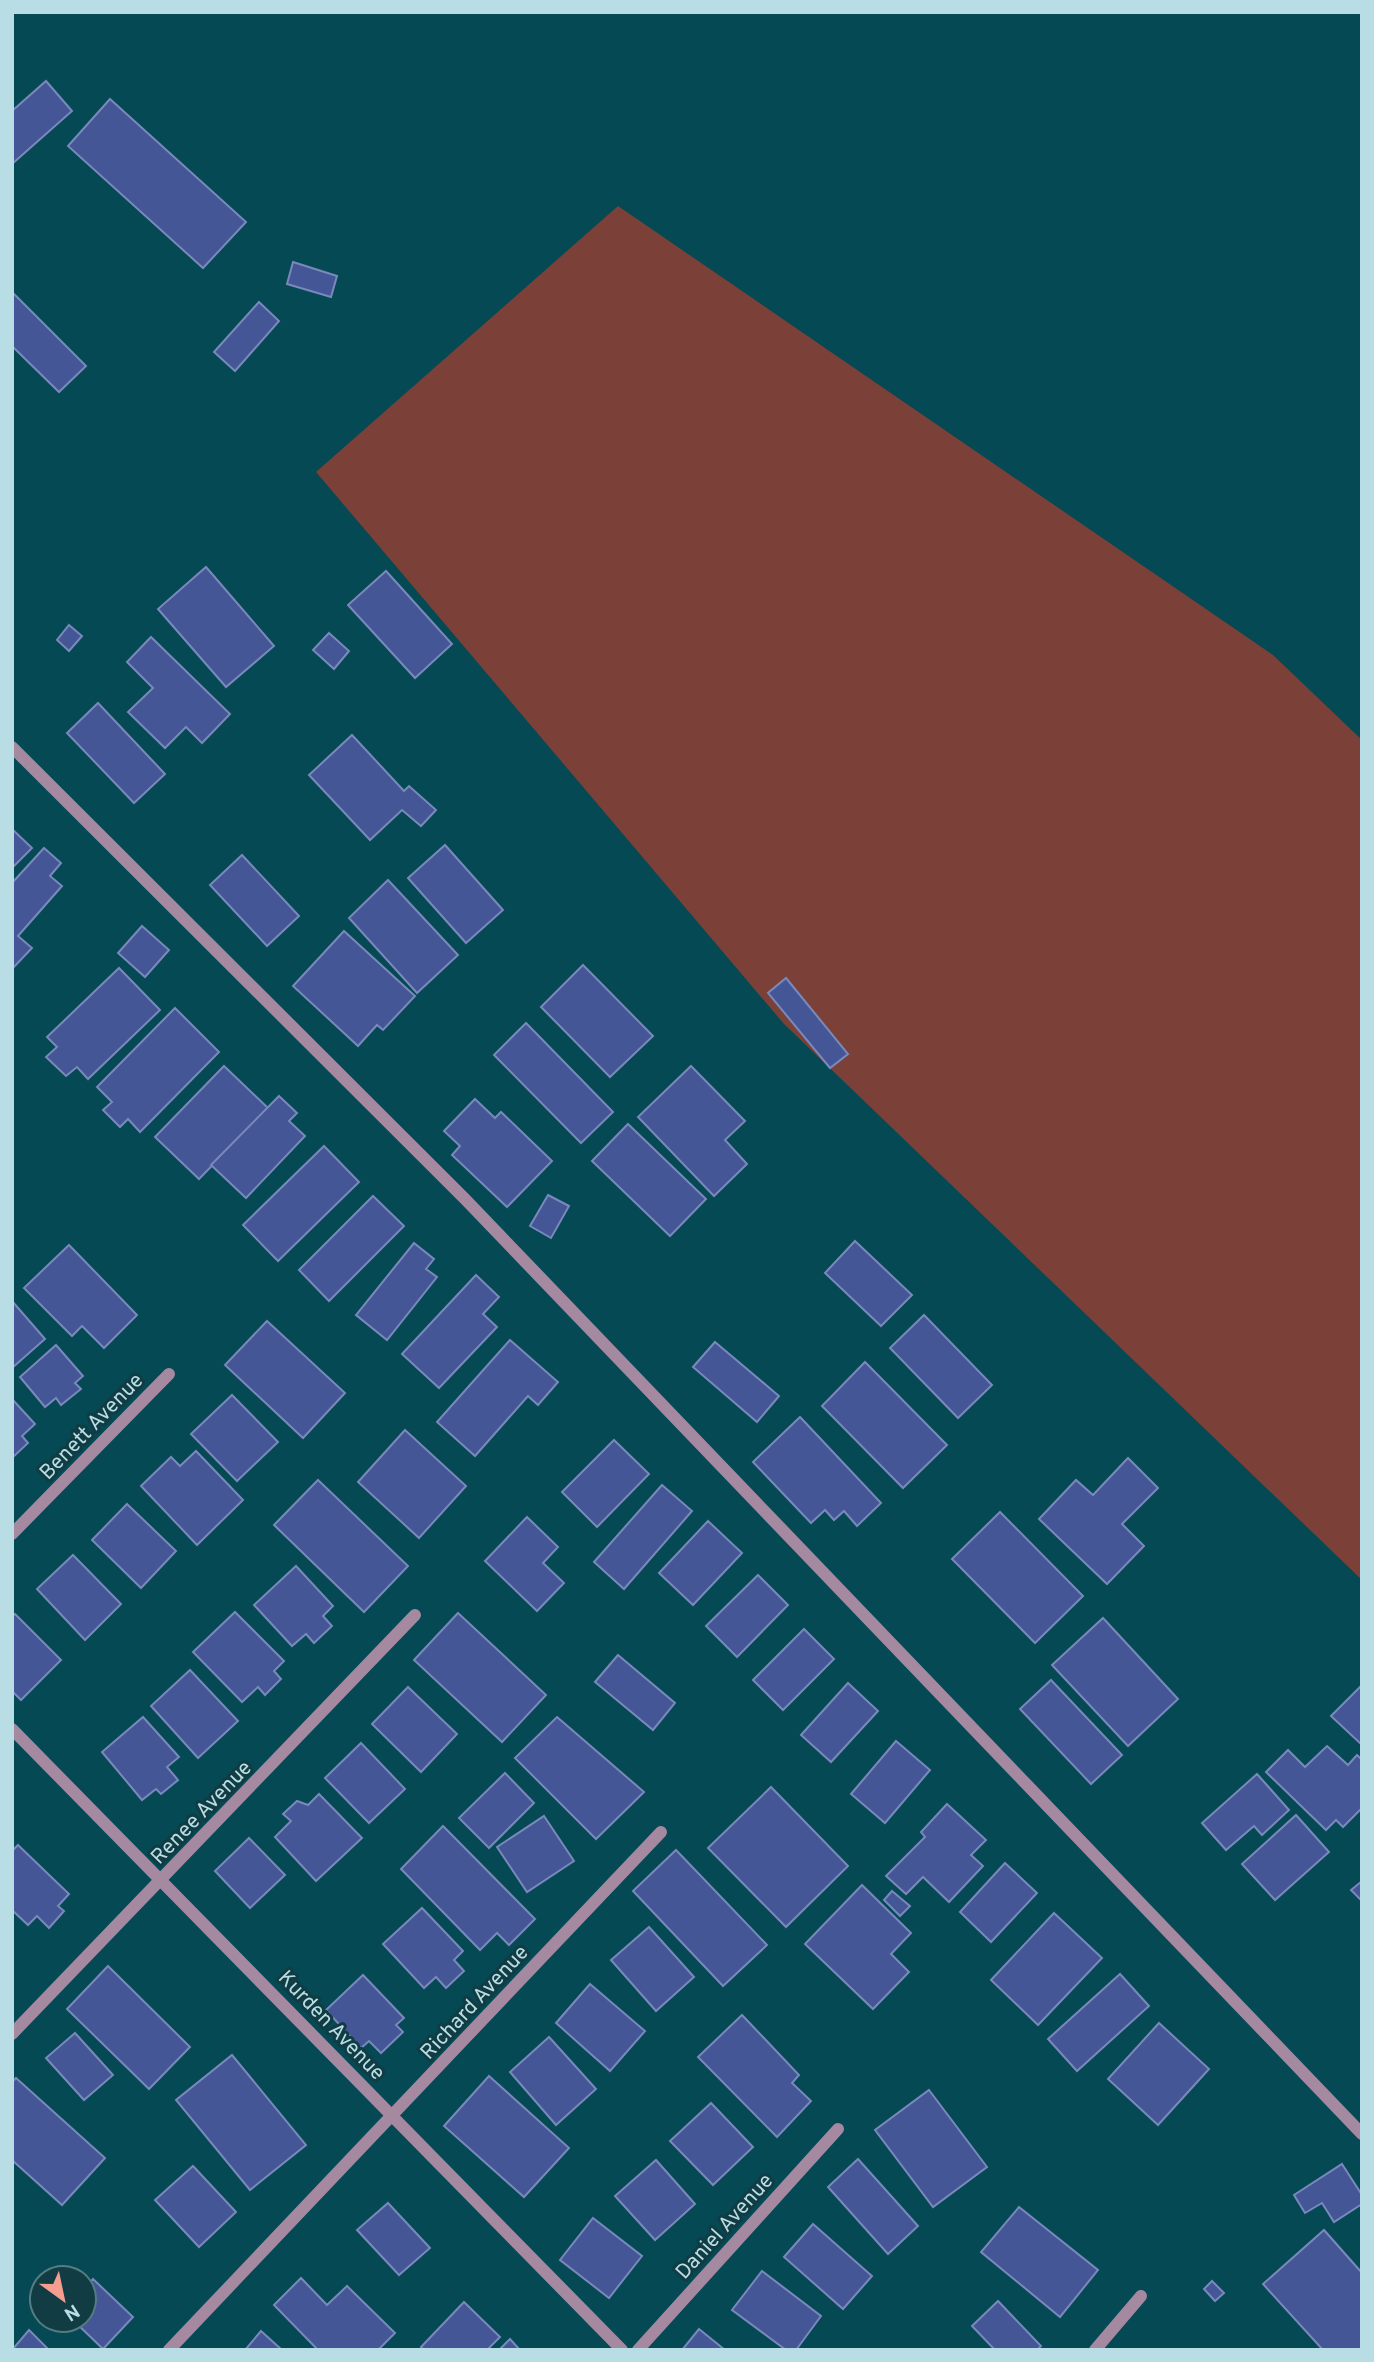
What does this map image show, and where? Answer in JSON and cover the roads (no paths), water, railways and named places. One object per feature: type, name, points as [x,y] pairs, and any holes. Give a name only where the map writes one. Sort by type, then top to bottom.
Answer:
[{"type":"street","points":[[12,747],[465,1199],[1362,2134]]},
{"type":"street","name":"Benett Avenue","points":[[12,1534],[169,1374]]},
{"type":"street","name":"Renee Avenue","points":[[12,2034],[415,1615]]},
{"type":"street","name":"Kurden Avenue","points":[[12,1729],[622,2350]]},
{"type":"street","name":"Richard Avenue","points":[[170,2350],[661,1832]]},
{"type":"street","name":"Daniel Avenue","points":[[638,2350],[838,2129]]},
{"type":"street","points":[[1095,2350],[1141,2296]]}]
